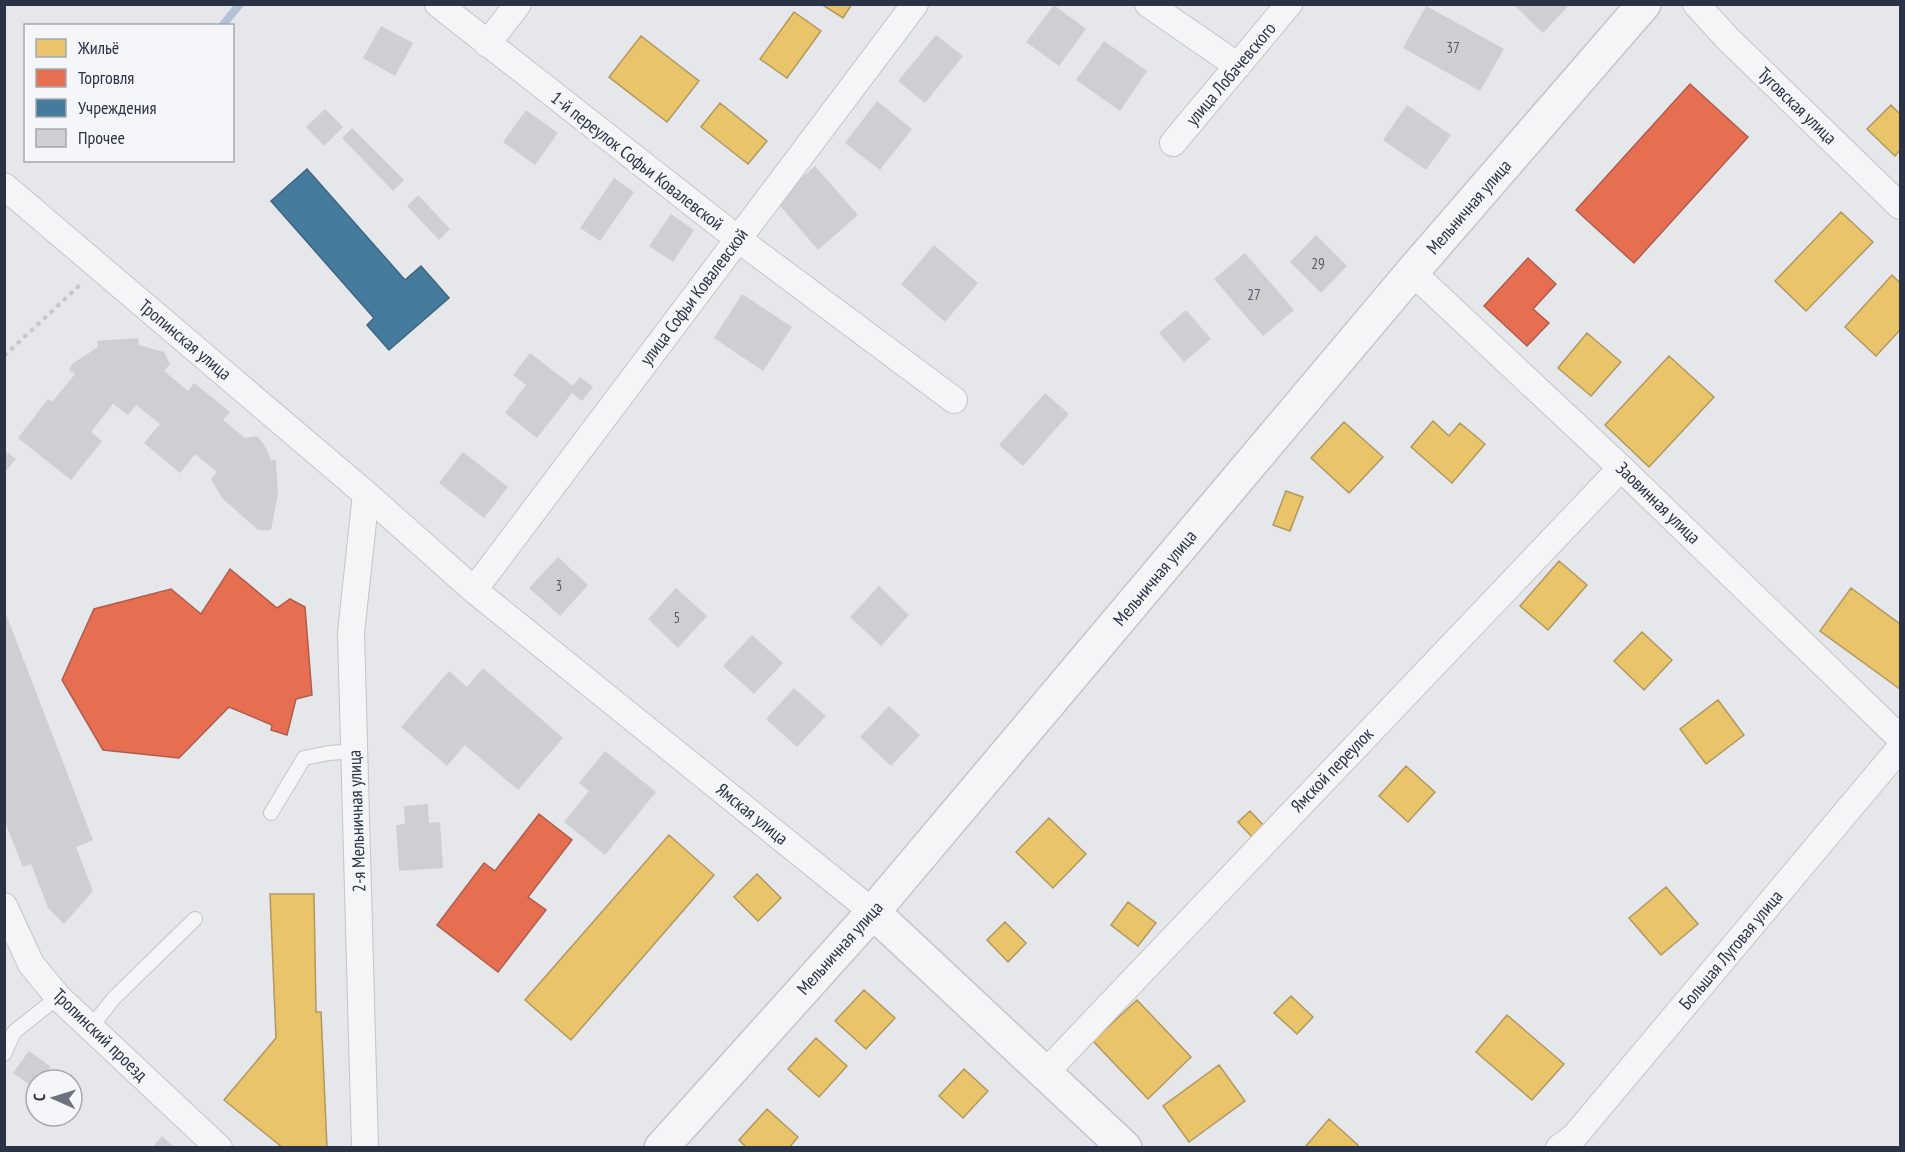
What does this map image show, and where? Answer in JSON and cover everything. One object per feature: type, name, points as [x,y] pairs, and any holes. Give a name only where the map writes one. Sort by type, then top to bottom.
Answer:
[{"type":"street","name":"1-й переулок Софьи Ковалевской","points":[[438,4],[738,239],[954,400]]},
{"type":"street","points":[[487,44],[518,4]]},
{"type":"street","name":"улица Софьи Ковалевской","points":[[474,590],[915,4]]},
{"type":"street","points":[[1148,4],[1238,66]]},
{"type":"street","name":"улица Лобачевского","points":[[1173,143],[1289,4]]},
{"type":"street","name":"Мельничная улица","points":[[661,1148],[873,912],[1412,272],[1644,4]]},
{"type":"street","name":"Туговская улица","points":[[1696,4],[1728,39],[1900,206]]},
{"type":"street","name":"Тропинская улица","points":[[4,186],[366,494]]},
{"type":"street","name":"Заовинная улица","points":[[1412,272],[1621,468],[1900,738]]},
{"type":"street","name":"Ямской переулок","points":[[1045,1073],[1621,468]]},
{"type":"street","name":"Ямская улица","points":[[366,494],[474,590],[873,912],[1125,1148]]},
{"type":"street","name":"2-я Мельничная улица","points":[[365,1148],[351,633],[366,494]]},
{"type":"street","name":"Большая Луговая улица","points":[[1559,1148],[1575,1137],[1900,748]]},
{"type":"street","name":"Тропинский проезд","points":[[4,906],[31,964],[58,997],[219,1148]]},
{"type":"lane","points":[[271,813],[304,759],[329,753],[355,752]]},
{"type":"lane","points":[[91,1028],[114,998],[195,919]]},
{"type":"lane","points":[[4,1054],[14,1032],[58,997]]},
{"type":"path","points":[[4,356],[83,282]]},
{"type":"building: Жильё","points":[[821,4],[852,4],[843,18]]},
{"type":"building: Жильё","points":[[794,12],[821,31],[787,78],[760,59]]},
{"type":"building: Жильё","points":[[641,36],[699,81],[667,122],[609,77]]},
{"type":"building: Жильё","points":[[720,103],[767,141],[748,164],[701,127]]},
{"type":"building: Жильё","points":[[1891,105],[1900,114],[1900,150],[1895,156],[1867,129]]},
{"type":"building: Жильё","points":[[1841,212],[1873,242],[1806,311],[1775,281]]},
{"type":"building: Жильё","points":[[1892,275],[1900,283],[1900,330],[1876,356],[1845,327]]},
{"type":"building: Жильё","points":[[1587,333],[1621,362],[1591,396],[1558,368]]},
{"type":"building: Жильё","points":[[1669,356],[1714,397],[1649,467],[1605,425]]},
{"type":"building: Жильё","points":[[1433,421],[1449,436],[1460,423],[1485,444],[1452,483],[1411,447]]},
{"type":"building: Жильё","points":[[1344,422],[1383,457],[1349,493],[1311,458]]},
{"type":"building: Жильё","points":[[1286,491],[1303,497],[1290,531],[1273,525]]},
{"type":"building: Жильё","points":[[1559,561],[1587,585],[1548,630],[1520,606]]},
{"type":"building: Жильё","points":[[1851,588],[1900,624],[1900,689],[1820,631]]},
{"type":"building: Жильё","points":[[1642,632],[1672,660],[1644,690],[1614,661]]},
{"type":"building: Жильё","points":[[1718,700],[1744,735],[1706,764],[1680,729]]},
{"type":"building: Жильё","points":[[1406,766],[1435,792],[1408,822],[1379,796]]},
{"type":"building: Жильё","points":[[1250,811],[1264,826],[1252,837],[1238,822]]},
{"type":"building: Жильё","points":[[1049,818],[1086,854],[1053,888],[1016,852]]},
{"type":"building: Жильё","points":[[669,835],[714,875],[571,1040],[525,1000]]},
{"type":"building: Жильё","points":[[757,874],[781,898],[758,921],[734,897]]},
{"type":"building: Жильё","points":[[1666,887],[1698,924],[1661,955],[1629,918]]},
{"type":"building: Жильё","points":[[270,894],[314,894],[316,1012],[321,1012],[327,1148],[283,1148],[224,1100],[276,1038]]},
{"type":"building: Жильё","points":[[1128,902],[1156,923],[1138,946],[1111,925]]},
{"type":"building: Жильё","points":[[1005,922],[1026,943],[1008,962],[987,940]]},
{"type":"building: Жильё","points":[[864,990],[895,1018],[866,1049],[835,1021]]},
{"type":"building: Жильё","points":[[1291,996],[1313,1017],[1297,1034],[1274,1013]]},
{"type":"building: Жильё","points":[[1137,1000],[1191,1057],[1148,1099],[1093,1041]]},
{"type":"building: Жильё","points":[[1507,1015],[1564,1064],[1532,1100],[1476,1052]]},
{"type":"building: Жильё","points":[[816,1038],[847,1066],[819,1097],[788,1069]]},
{"type":"building: Жильё","points":[[1219,1065],[1245,1101],[1189,1142],[1163,1106]]},
{"type":"building: Жильё","points":[[964,1069],[988,1091],[963,1118],[939,1096]]},
{"type":"building: Жильё","points":[[767,1109],[798,1137],[789,1148],[747,1148],[739,1140]]},
{"type":"building: Жильё","points":[[1329,1119],[1358,1145],[1356,1148],[1305,1147]]},
{"type":"building: Торговля","points":[[1690,84],[1748,137],[1634,263],[1576,210]]},
{"type":"building: Торговля","points":[[1528,258],[1556,284],[1533,309],[1549,323],[1527,346],[1484,306]]},
{"type":"building: Торговля","points":[[230,569],[277,608],[290,599],[305,607],[312,695],[296,699],[287,735],[271,730],[272,725],[229,707],[179,758],[103,750],[62,680],[94,609],[171,589],[201,614]]},
{"type":"building: Торговля","points":[[539,814],[572,840],[528,897],[546,910],[498,972],[437,925],[484,863],[495,871]]},
{"type":"building: Учреждения","points":[[307,169],[405,280],[421,266],[449,298],[389,350],[367,325],[374,318],[271,201]]},
{"type":"building: Прочее","points":[[1513,4],[1566,4],[1568,6],[1543,33]]},
{"type":"building: Прочее","points":[[1054,5],[1086,29],[1059,66],[1026,42]]},
{"type":"building: Прочее","points":[[1426,6],[1504,49],[1480,91],[1403,48]]},
{"type":"building: Прочее","points":[[381,26],[413,43],[395,76],[363,58]]},
{"type":"building: Прочее","points":[[936,35],[963,56],[925,103],[898,81]]},
{"type":"building: Прочее","points":[[1104,41],[1147,71],[1120,111],[1076,80]]},
{"type":"building: Прочее","points":[[877,101],[912,129],[880,170],[845,143]]},
{"type":"building: Прочее","points":[[1407,105],[1451,135],[1426,170],[1383,140]]},
{"type":"building: Прочее","points":[[325,109],[343,127],[324,146],[306,127]]},
{"type":"building: Прочее","points":[[526,110],[558,133],[535,165],[503,142]]},
{"type":"building: Прочее","points":[[352,128],[404,180],[393,191],[342,138]]},
{"type":"building: Прочее","points":[[815,166],[858,215],[818,250],[776,201]]},
{"type":"building: Прочее","points":[[614,178],[634,192],[600,241],[580,228]]},
{"type":"building: Прочее","points":[[418,195],[450,229],[439,240],[407,206]]},
{"type":"building: Прочее","points":[[671,214],[694,230],[673,262],[649,246]]},
{"type":"building: Прочее","points":[[1316,235],[1347,266],[1321,293],[1290,262]]},
{"type":"building: Прочее","points":[[934,245],[978,283],[945,322],[901,284]]},
{"type":"building: Прочее","points":[[1245,253],[1294,310],[1263,336],[1214,279]]},
{"type":"building: Прочее","points":[[742,294],[792,327],[763,371],[714,338]]},
{"type":"building: Прочее","points":[[1186,310],[1211,339],[1184,362],[1159,333]]},
{"type":"building: Прочее","points":[[138,338],[139,345],[164,352],[170,364],[164,371],[188,391],[194,383],[230,412],[223,420],[245,438],[257,436],[265,446],[271,460],[276,460],[278,494],[271,530],[258,530],[222,498],[211,479],[217,472],[195,454],[180,473],[144,443],[160,424],[136,405],[128,415],[113,404],[91,432],[102,441],[71,480],[18,438],[48,399],[52,402],[75,374],[69,370],[72,364],[98,347],[97,341]]},
{"type":"building: Прочее","points":[[530,353],[573,386],[580,377],[593,387],[582,401],[572,393],[537,438],[505,413],[526,385],[513,375]]},
{"type":"building: Прочее","points":[[1045,393],[1069,414],[1023,466],[999,445]]},
{"type":"building: Прочее","points":[[4,450],[16,459],[4,473]]},
{"type":"building: Прочее","points":[[463,452],[508,487],[484,518],[439,483]]},
{"type":"building: Прочее","points":[[558,557],[588,585],[560,616],[529,588]]},
{"type":"building: Прочее","points":[[879,586],[909,615],[881,646],[850,617]]},
{"type":"building: Прочее","points":[[676,588],[707,616],[678,648],[648,619]]},
{"type":"building: Прочее","points":[[4,609],[93,840],[76,847],[93,891],[64,924],[48,908],[31,864],[23,867],[4,820]]},
{"type":"building: Прочее","points":[[752,635],[783,663],[754,694],[723,666]]},
{"type":"building: Прочее","points":[[483,668],[563,738],[518,790],[465,745],[447,766],[401,727],[449,671],[467,687]]},
{"type":"building: Прочее","points":[[794,688],[826,716],[797,747],[766,719]]},
{"type":"building: Прочее","points":[[889,706],[920,735],[891,766],[860,737]]},
{"type":"building: Прочее","points":[[605,751],[656,792],[605,855],[564,822],[589,791],[579,783]]},
{"type":"building: Прочее","points":[[428,804],[429,823],[440,822],[443,868],[399,871],[396,825],[405,824],[404,806]]},
{"type":"building: Прочее","points":[[29,1051],[51,1067],[24,1068],[24,1081],[13,1073]]},
{"type":"building: Прочее","points":[[162,1136],[175,1148],[152,1148]]},
{"type":"waterway","points":[[224,24],[240,4]]}]
